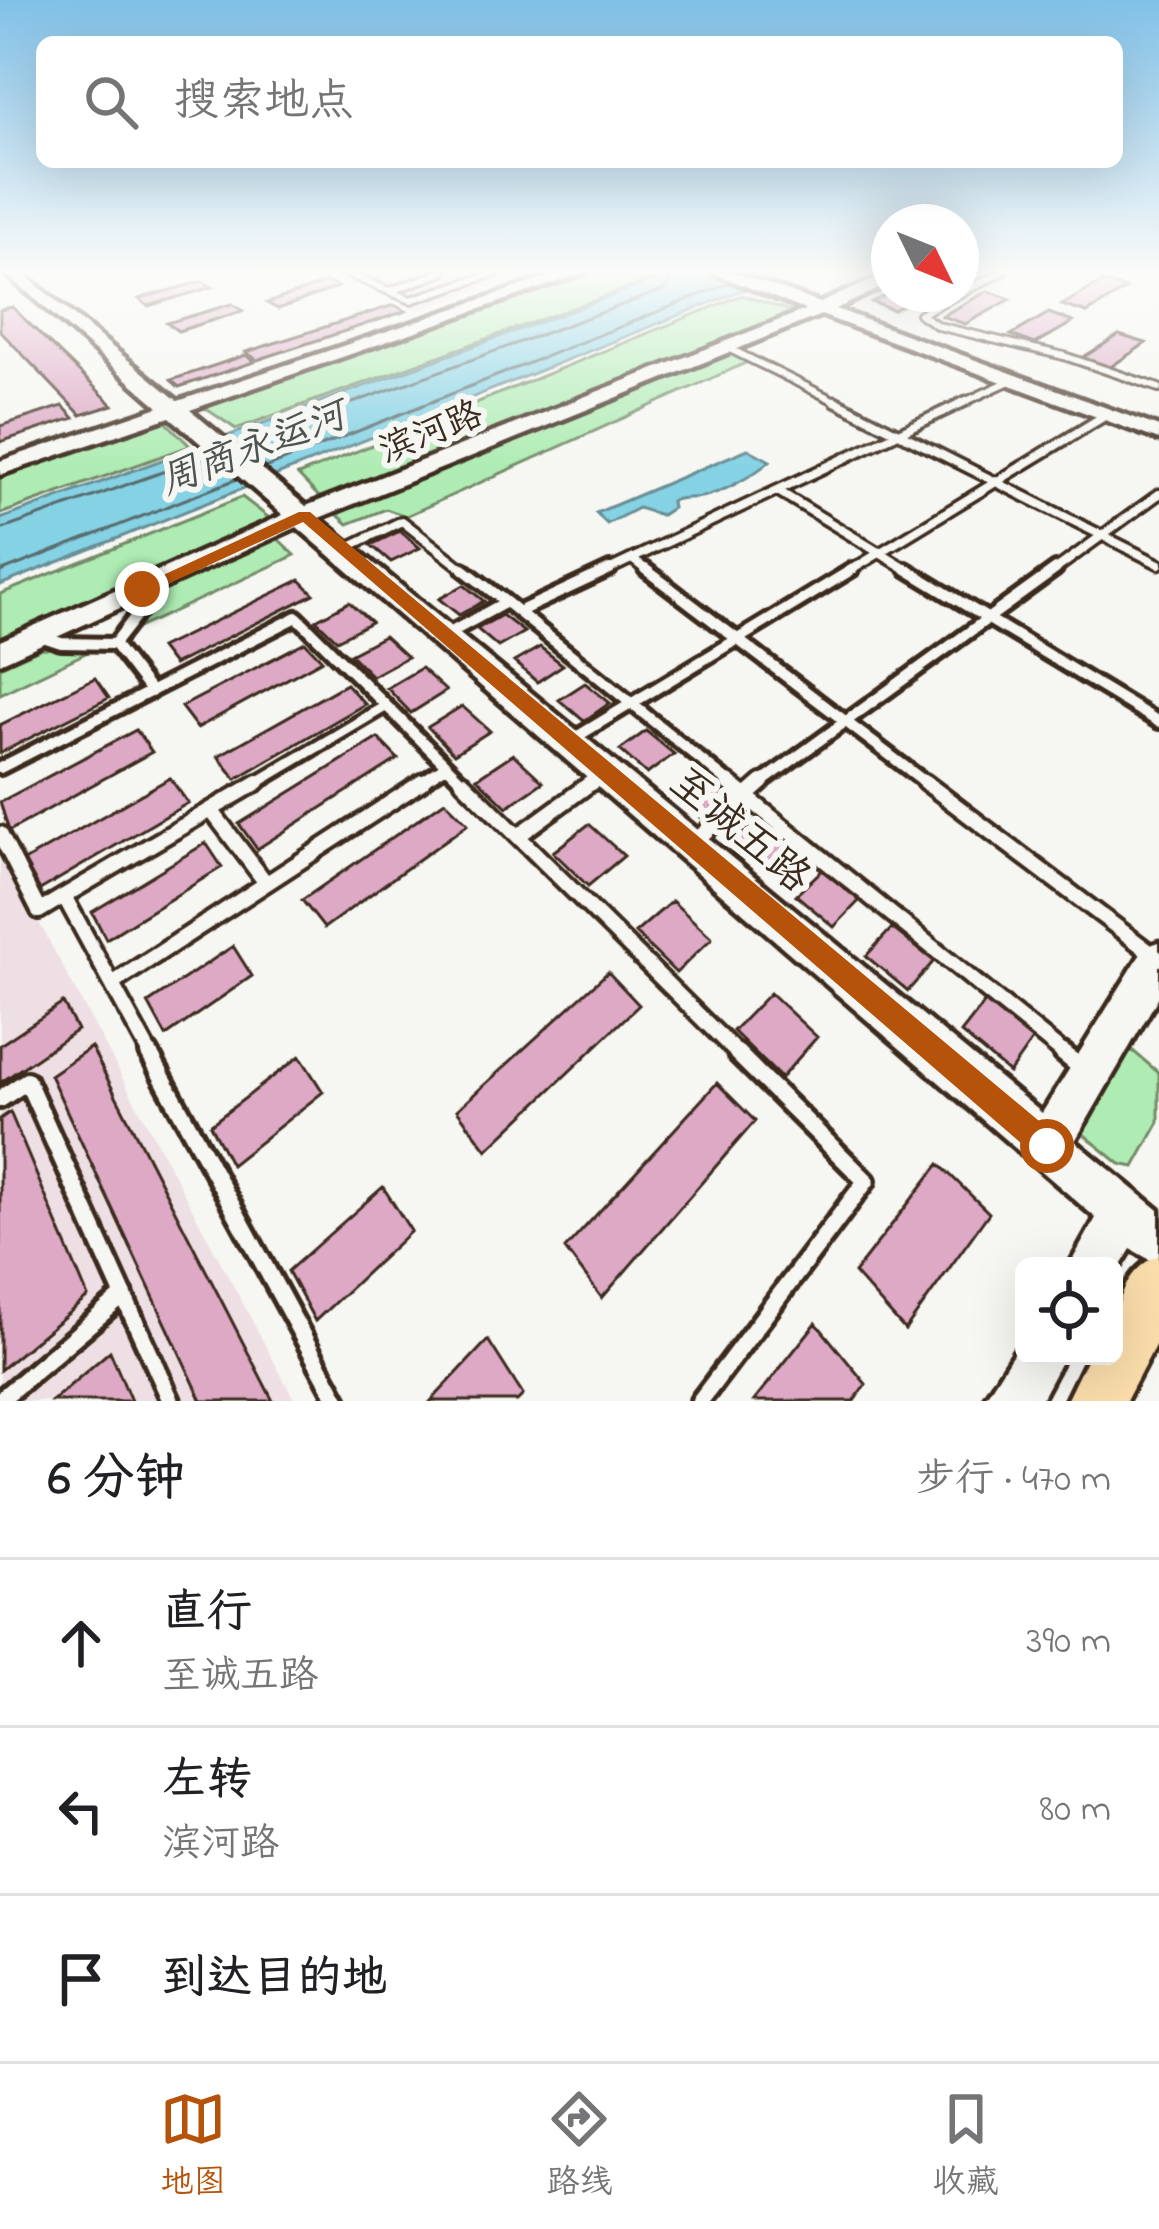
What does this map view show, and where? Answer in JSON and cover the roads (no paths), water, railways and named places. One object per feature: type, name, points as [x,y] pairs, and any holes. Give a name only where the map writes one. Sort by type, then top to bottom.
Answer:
[{"type":"main road","points":[[1095,1401],[1159,1282]]},
{"type":"street","name":"至诚五路","points":[[90,337],[1142,1227]]},
{"type":"street","points":[[0,469],[386,337]]},
{"type":"street","name":"滨河路","points":[[0,653],[305,515],[750,337]]},
{"type":"street","points":[[898,337],[1159,434]]},
{"type":"street","points":[[1047,1146],[1159,959]]},
{"type":"street","points":[[1104,1257],[1142,1227]]},
{"type":"street","points":[[1010,1401],[1032,1365]]},
{"type":"lane","points":[[986,337],[1064,356],[1159,388]]},
{"type":"lane","points":[[726,347],[1159,564]]},
{"type":"lane","points":[[518,612],[1012,380]]},
{"type":"lane","points":[[570,741],[1106,415]]},
{"type":"lane","points":[[778,491],[1159,722]]},
{"type":"lane","points":[[691,844],[744,795],[1159,494]]},
{"type":"lane","points":[[344,549],[402,521],[1090,1075]]},
{"type":"lane","points":[[632,559],[1159,959]]},
{"type":"lane","points":[[114,644],[143,607],[142,589]]},
{"type":"lane","points":[[446,635],[506,602]]},
{"type":"lane","points":[[0,768],[297,617],[866,1181],[700,1401]]},
{"type":"lane","points":[[39,636],[61,643],[114,644]]},
{"type":"lane","points":[[114,644],[151,692]]},
{"type":"lane","points":[[0,834],[39,911],[386,706]]},
{"type":"lane","points":[[112,984],[446,766]]},
{"type":"lane","points":[[518,836],[606,772]]},
{"type":"lane","points":[[211,810],[266,883]]},
{"type":"lane","points":[[64,896],[338,1401]]},
{"type":"lane","points":[[0,1099],[27,1081],[171,1401]]},
{"type":"lane","points":[[0,1400],[124,1295]]},
{"type":"water","name":"周商永运河","points":[[498,337],[623,337],[0,585],[0,519]]},
{"type":"water","points":[[748,449],[770,461],[718,492],[671,501],[672,508],[661,515],[638,508],[607,524],[596,513]]}]
